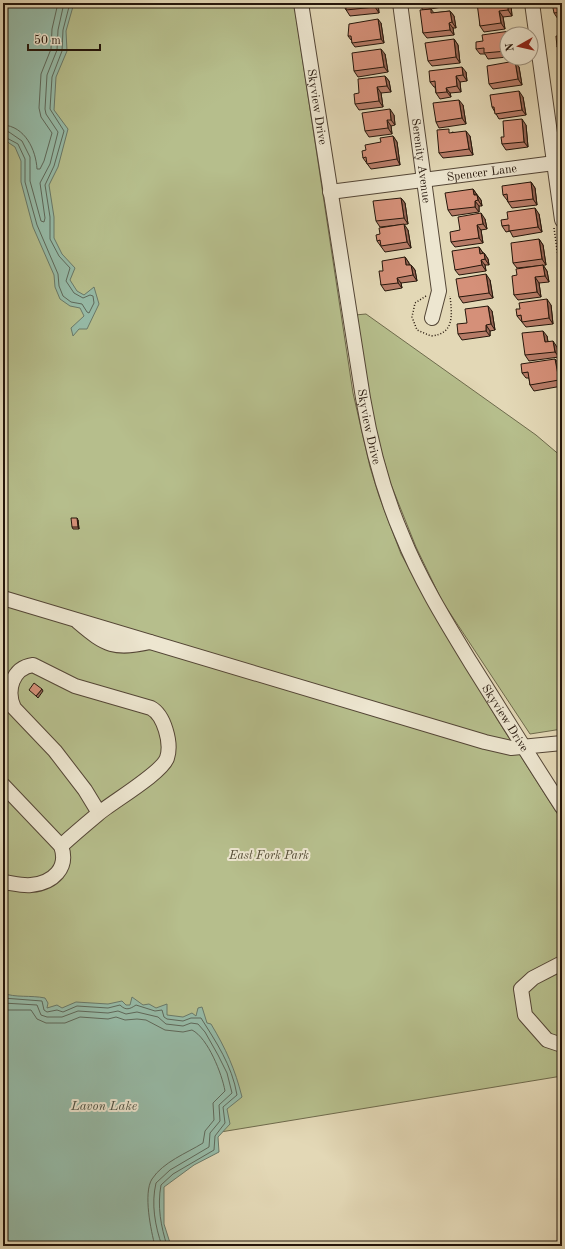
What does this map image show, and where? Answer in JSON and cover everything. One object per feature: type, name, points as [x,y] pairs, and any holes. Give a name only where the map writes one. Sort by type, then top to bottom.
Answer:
[{"type":"street","name":"Skyview Drive","points":[[301,3],[368,425],[379,470],[394,517],[431,596],[522,747],[562,807]]},
{"type":"street","name":"Serenity Avenue","points":[[400,3],[439,291],[432,318]]},
{"type":"street","points":[[532,3],[558,162],[558,222]]},
{"type":"street","name":"Spencer Lane","points":[[330,192],[558,162]]},
{"type":"street","points":[[3,596],[75,620],[150,641],[485,742],[511,748],[562,743]]},
{"type":"street","points":[[61,846],[99,813],[149,776],[165,762],[168,749],[166,730],[161,716],[151,708],[66,683],[32,665],[23,668],[13,678],[11,686],[11,702],[14,708],[55,751],[85,790],[99,813]]},
{"type":"street","points":[[3,785],[61,846],[63,863],[61,869],[53,878],[39,884],[30,885],[3,882]]},
{"type":"street","points":[[562,963],[533,978],[521,989],[526,1015],[547,1040],[562,1045]]},
{"type":"path","points":[[558,222],[562,286]]},
{"type":"path","points":[[429,293],[415,304],[412,317],[413,324],[418,330],[431,336],[444,332],[451,324],[452,314],[450,296]]},
{"type":"path","points":[[562,409],[558,423],[562,433]]},
{"type":"green space","name":"East Fork Park","points":[[3,3],[294,3],[353,393],[370,467],[379,496],[401,554],[416,581],[497,719],[562,821],[562,1076],[184,1138],[3,1059]]},
{"type":"green space","points":[[366,314],[536,435],[562,457],[562,729],[530,734],[442,601],[416,547],[390,482],[375,429],[355,315]]},
{"type":"water","points":[[3,3],[74,3],[66,31],[67,51],[56,77],[54,110],[68,129],[58,167],[49,185],[54,217],[54,238],[62,254],[75,268],[70,280],[77,291],[84,295],[94,287],[99,304],[87,329],[79,329],[73,336],[71,328],[84,316],[80,308],[70,306],[60,299],[55,287],[54,275],[33,227],[21,182],[21,161],[15,147],[3,139]]},
{"type":"water","name":"Lavon Lake","points":[[3,993],[8,995],[45,998],[48,1003],[47,1008],[57,1005],[62,1008],[76,1002],[108,1004],[122,1001],[126,1005],[130,1005],[132,997],[143,1005],[149,1004],[156,1008],[167,1004],[167,1015],[183,1017],[192,1013],[196,1016],[198,1008],[202,1007],[207,1023],[211,1024],[230,1059],[242,1097],[227,1109],[230,1124],[218,1137],[219,1152],[194,1165],[164,1187],[164,1224],[171,1246],[3,1246]]},
{"type":"building","points":[[342,3],[374,3],[375,7],[346,10],[346,5],[343,5]]},
{"type":"building","points":[[477,3],[508,3],[508,10],[499,11],[501,23],[480,26]]},
{"type":"building","points":[[552,3],[562,3],[562,12],[554,13]]},
{"type":"building","points":[[431,9],[431,13],[450,11],[452,22],[449,23],[450,30],[423,33],[420,10]]},
{"type":"building","points":[[378,19],[381,39],[352,43],[351,36],[348,36],[349,24]]},
{"type":"building","points":[[499,33],[499,52],[484,53],[484,48],[476,49],[476,42],[483,41],[482,35]]},
{"type":"building","points":[[556,36],[562,36],[562,46],[557,47]]},
{"type":"building","points":[[454,39],[456,57],[428,61],[425,43]]},
{"type":"building","points":[[381,49],[384,67],[354,71],[352,53]]},
{"type":"building","points":[[560,56],[562,56],[562,66],[561,66]]},
{"type":"building","points":[[499,64],[499,66],[516,66],[518,79],[489,84],[487,66]]},
{"type":"building","points":[[462,67],[463,75],[456,76],[457,86],[446,88],[447,92],[436,93],[435,81],[430,82],[429,71]]},
{"type":"building","points":[[385,76],[387,86],[377,87],[379,101],[355,104],[354,94],[359,93],[358,79]]},
{"type":"building","points":[[519,91],[522,110],[495,114],[490,95]]},
{"type":"building","points":[[459,100],[462,118],[436,122],[433,103]]},
{"type":"building","points":[[390,109],[391,120],[387,120],[388,128],[365,131],[362,113]]},
{"type":"building","points":[[522,119],[524,142],[502,144],[501,137],[504,137],[503,121]]},
{"type":"building","points":[[449,129],[449,133],[466,131],[469,149],[439,153],[437,130]]},
{"type":"building","points":[[393,136],[397,159],[367,164],[366,157],[363,158],[362,151],[366,150],[365,145],[381,142],[380,138]]},
{"type":"building","points":[[531,182],[533,199],[508,202],[507,194],[503,195],[502,186]]},
{"type":"building","points":[[473,189],[474,195],[477,195],[478,200],[475,201],[475,207],[448,210],[445,193]]},
{"type":"building","points":[[401,198],[404,218],[376,221],[373,201]]},
{"type":"building","points":[[535,208],[538,227],[509,231],[509,225],[502,226],[501,220],[508,219],[507,212]]},
{"type":"building","points":[[481,213],[483,224],[477,225],[479,238],[451,242],[450,232],[460,230],[458,217]]},
{"type":"building","points":[[404,224],[407,242],[381,246],[380,240],[377,241],[376,235],[380,234],[379,228]]},
{"type":"building","points":[[539,239],[542,259],[513,263],[511,243]]},
{"type":"building","points":[[479,247],[480,254],[484,253],[485,259],[481,260],[482,265],[455,270],[452,251]]},
{"type":"building","points":[[405,257],[406,265],[411,265],[413,275],[397,278],[398,283],[381,285],[379,271],[383,271],[382,261]]},
{"type":"building","points":[[543,265],[545,276],[535,277],[537,292],[514,295],[512,276],[517,275],[516,269]]},
{"type":"building","points":[[486,274],[489,293],[459,297],[456,279]]},
{"type":"building","points":[[547,299],[549,318],[522,322],[521,315],[517,316],[516,309],[520,309],[519,303]]},
{"type":"building","points":[[488,306],[491,324],[486,325],[486,331],[458,334],[457,324],[467,323],[465,309]]},
{"type":"building","points":[[543,331],[545,342],[553,341],[555,352],[525,355],[522,333]]},
{"type":"building","points":[[555,359],[559,380],[530,385],[528,372],[522,373],[521,364]]},
{"type":"building","points":[[71,518],[77,518],[78,527],[72,527]]},
{"type":"building","points":[[34,683],[42,689],[36,696],[29,690]]}]
